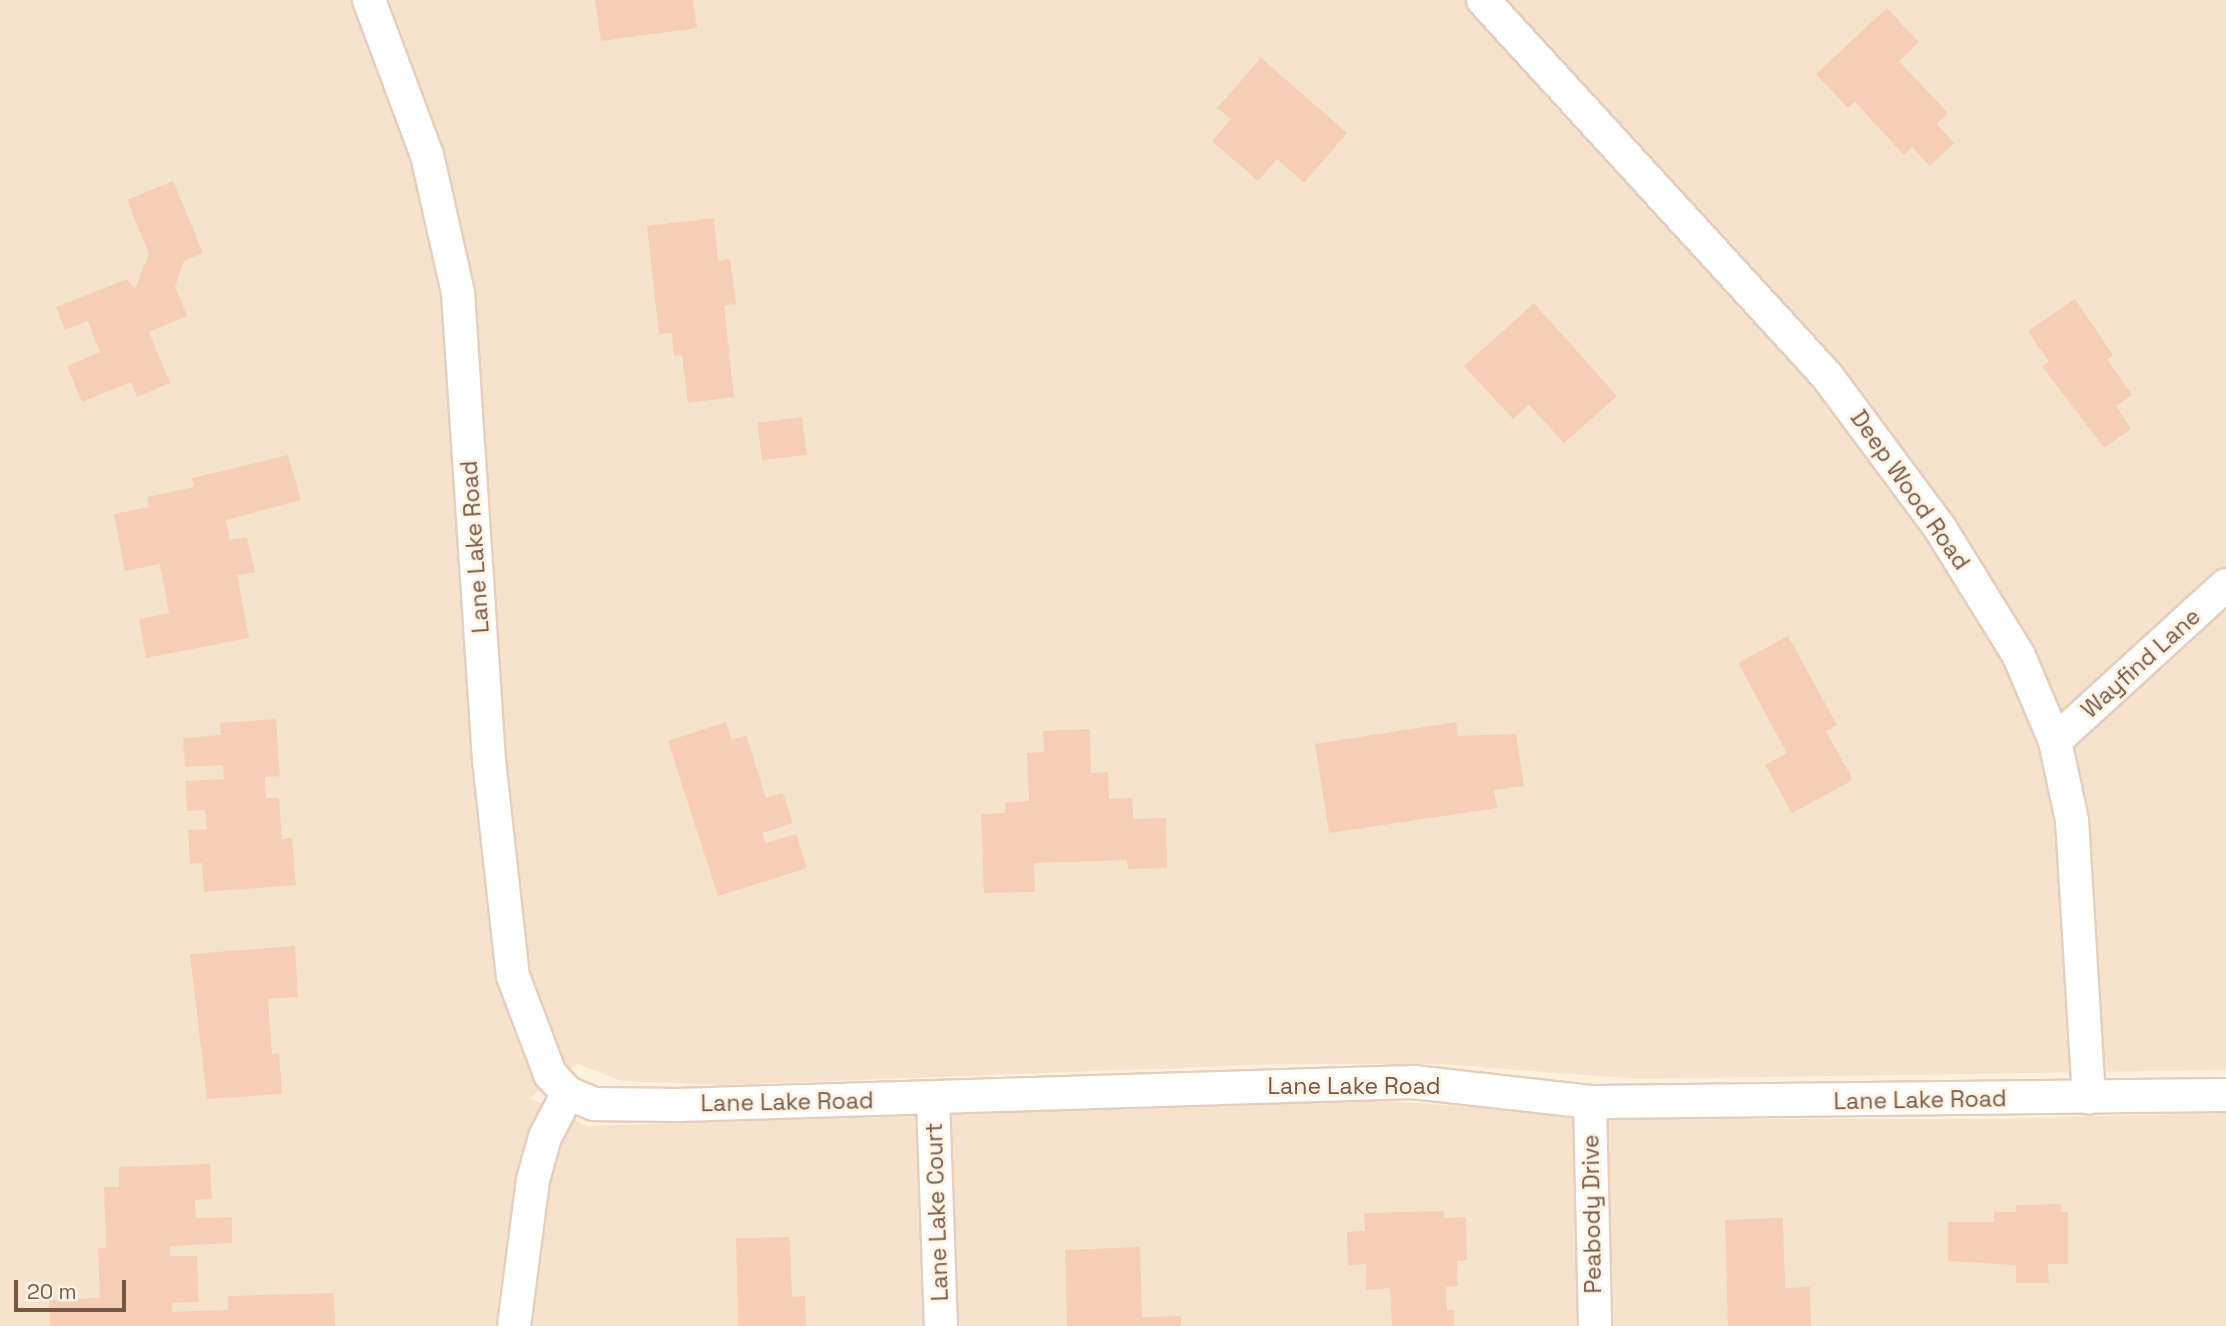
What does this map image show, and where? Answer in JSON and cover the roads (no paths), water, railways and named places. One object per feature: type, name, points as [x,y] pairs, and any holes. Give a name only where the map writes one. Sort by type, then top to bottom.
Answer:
[{"type":"street","name":"Lane Lake Road","points":[[369,0],[427,155],[458,293],[489,760],[513,976],[550,1074],[568,1093],[594,1104],[933,1098],[1413,1082],[1590,1102],[2226,1095]]},
{"type":"street","name":"Deep Wood Road","points":[[1483,0],[1827,376],[1940,528],[2019,656],[2055,741],[2076,859],[2089,1097]]},
{"type":"street","name":"Wayfind Lane","points":[[2055,741],[2226,585]]},
{"type":"street","points":[[514,1326],[533,1180],[545,1137],[568,1093]]},
{"type":"street","name":"Lane Lake Court","points":[[933,1098],[941,1326]]},
{"type":"street","name":"Peabody Drive","points":[[1590,1102],[1595,1326]]}]
